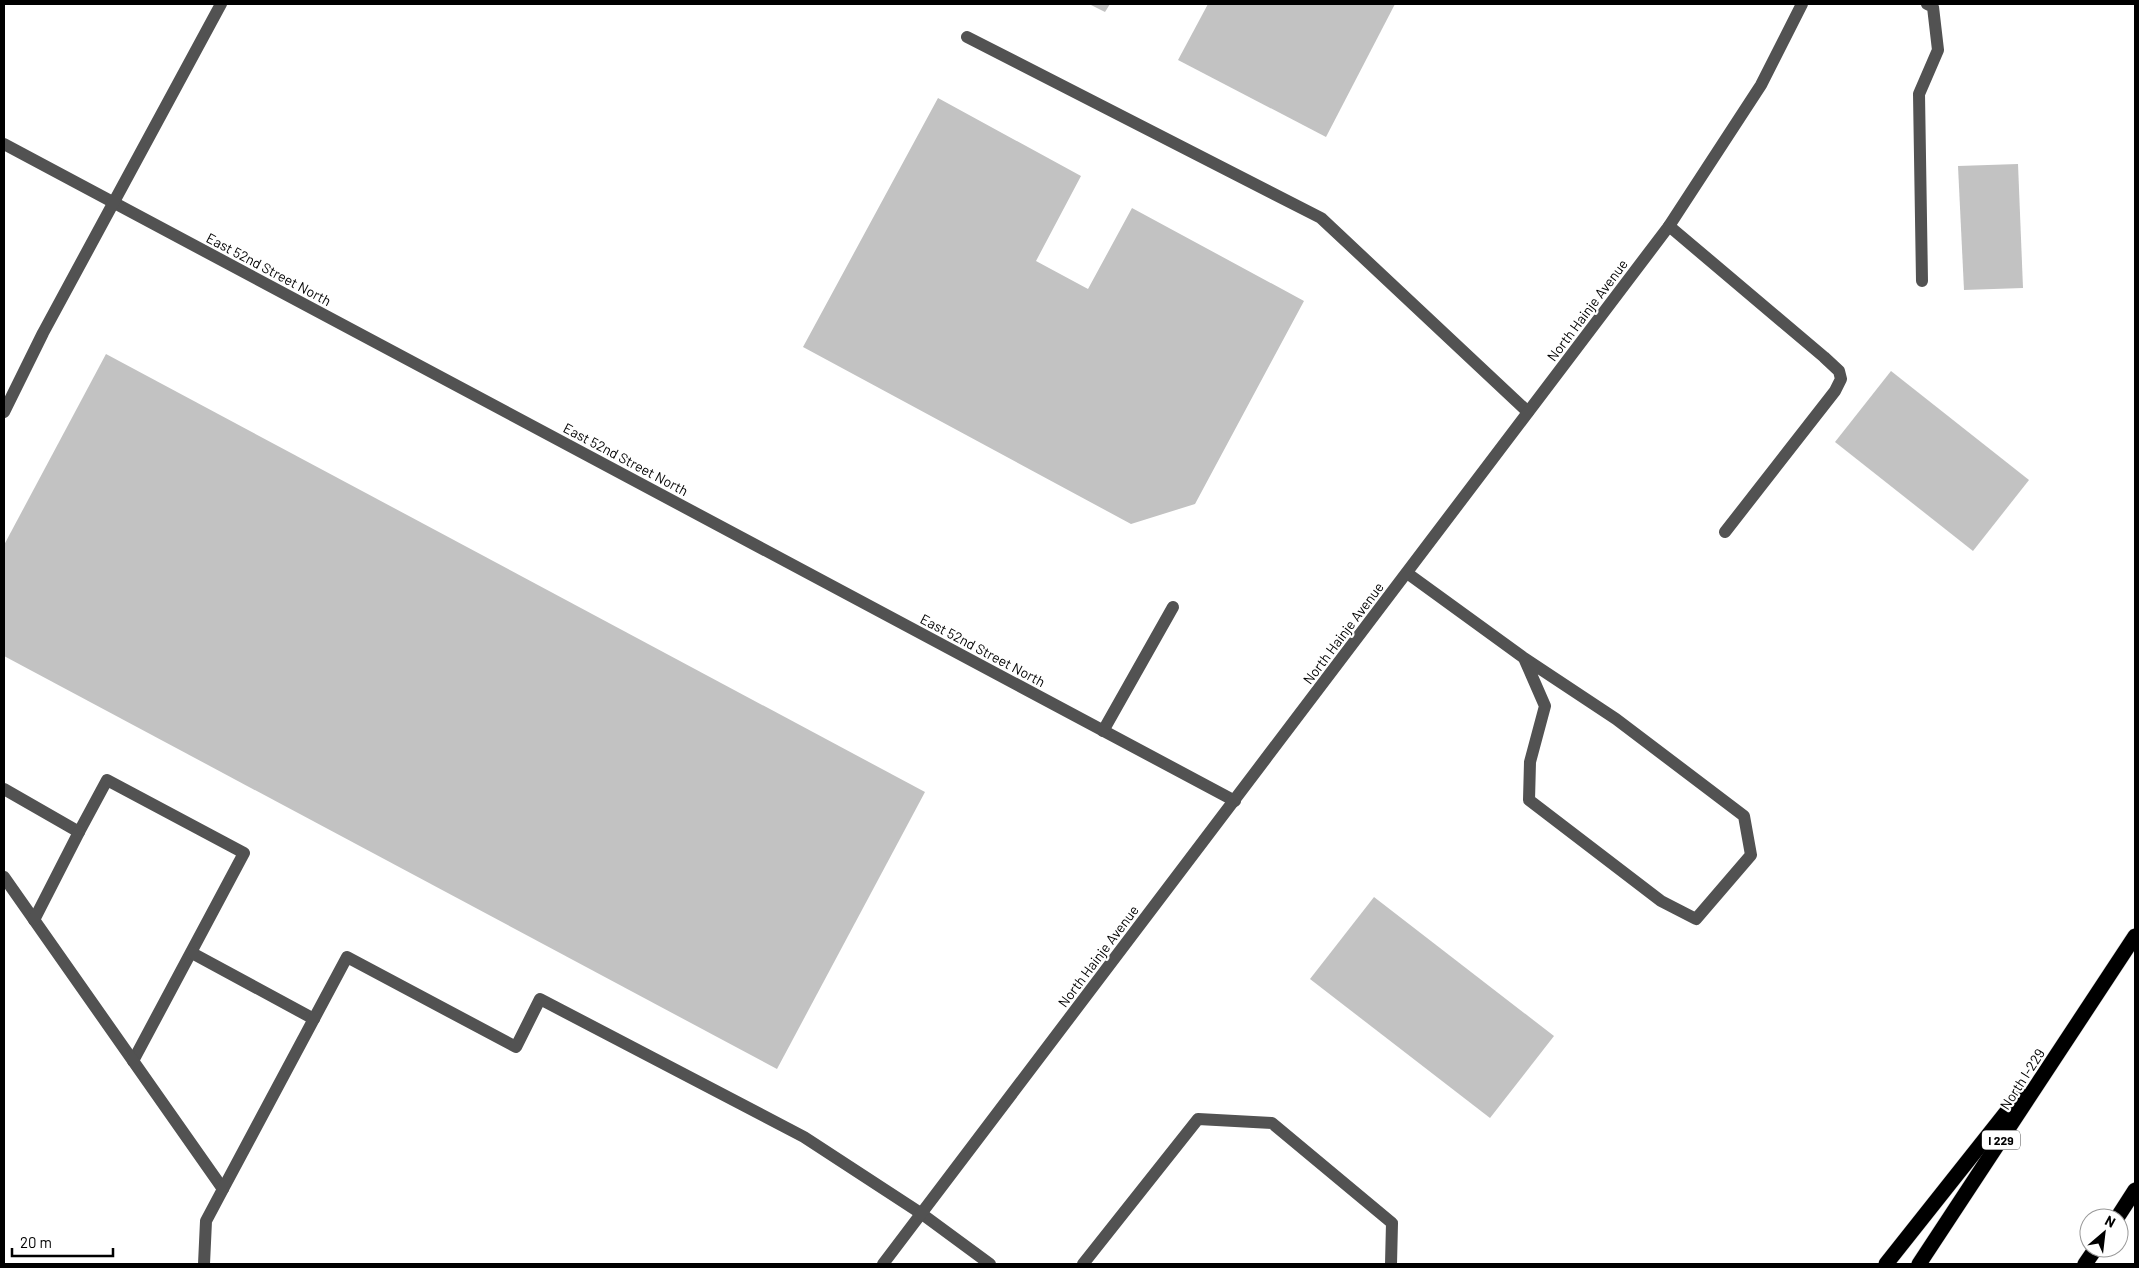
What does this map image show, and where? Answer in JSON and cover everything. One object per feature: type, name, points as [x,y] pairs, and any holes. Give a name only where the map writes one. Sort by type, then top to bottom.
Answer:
[{"type":"highway","name":"North I-229","points":[[1920,1264],[2134,939]]},
{"type":"highway","points":[[1886,1264],[2083,1016]]},
{"type":"highway","points":[[2123,1208],[2135,1190]]},
{"type":"street","points":[[4,412],[43,333],[115,204],[222,4]]},
{"type":"street","name":"North Hainje Avenue","points":[[883,1264],[1669,226],[1761,85],[1802,4]]},
{"type":"street","points":[[1922,281],[1919,94],[1938,50],[1933,7],[1927,4]]},
{"type":"street","points":[[967,37],[1321,218],[1528,412]]},
{"type":"street","name":"East 52nd Street North","points":[[4,144],[1235,801]]},
{"type":"street","points":[[1669,226],[1824,357],[1839,371],[1841,379],[1835,391],[1725,532]]},
{"type":"street","points":[[1407,573],[1524,658],[1616,719],[1744,816],[1752,855],[1696,918],[1661,901],[1530,800],[1530,762],[1545,706],[1524,658]]},
{"type":"street","points":[[1103,731],[1173,607]]},
{"type":"street","points":[[34,920],[107,780],[244,852],[133,1061]]},
{"type":"street","points":[[4,790],[79,832]]},
{"type":"street","points":[[4,877],[223,1189]]},
{"type":"street","points":[[192,953],[314,1019]]},
{"type":"street","points":[[204,1264],[206,1221],[347,957],[516,1047],[540,999],[804,1138],[922,1214],[990,1264]]},
{"type":"street","points":[[1083,1264],[1198,1119],[1272,1123],[1392,1223],[1391,1264]]},
{"type":"building","points":[[1089,4],[1110,4],[1105,12]]},
{"type":"building","points":[[1208,4],[1395,4],[1326,137],[1178,60]]},
{"type":"building","points":[[938,98],[1081,176],[1036,261],[1088,289],[1132,208],[1304,301],[1195,504],[1131,524],[803,347]]},
{"type":"building","points":[[2018,164],[2023,288],[1964,290],[1958,166]]},
{"type":"building","points":[[106,354],[925,792],[777,1069],[4,656],[4,545]]},
{"type":"building","points":[[1891,371],[2029,480],[1973,551],[1835,442]]},
{"type":"building","points":[[1374,897],[1554,1036],[1490,1118],[1310,979]]}]
